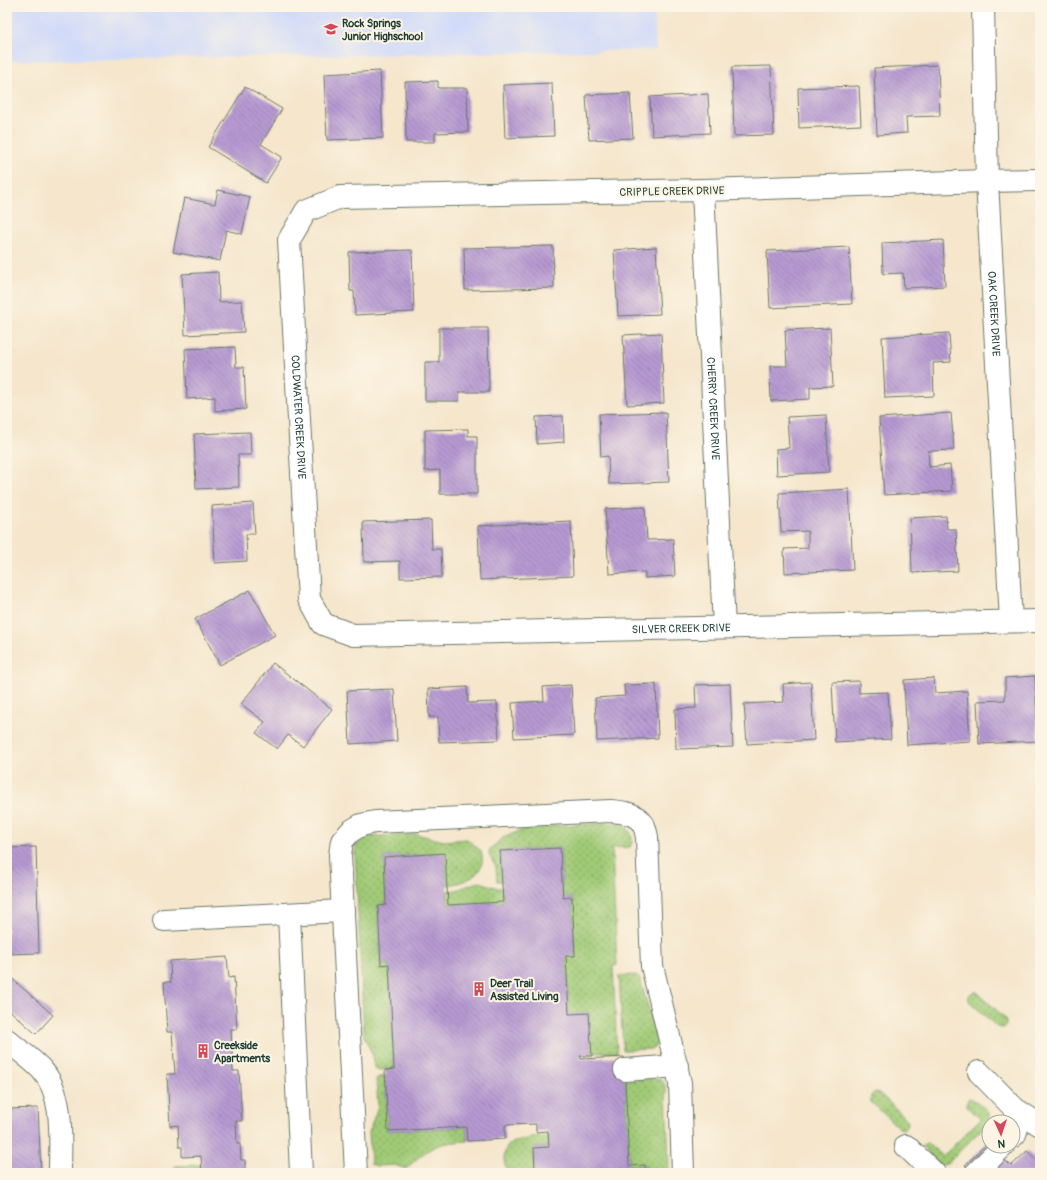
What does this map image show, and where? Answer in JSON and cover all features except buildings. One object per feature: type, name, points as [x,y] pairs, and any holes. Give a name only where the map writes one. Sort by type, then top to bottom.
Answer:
[{"type":"street","name":"OAK CREEK DRIVE","points":[[983,7],[987,181],[1011,621]]},
{"type":"street","name":"CRIPPLE CREEK DRIVE","points":[[306,212],[340,196],[702,190],[1040,180]]},
{"type":"street","name":"CHERRY CREEK DRIVE","points":[[702,190],[724,626]]},
{"type":"street","name":"COLDWATER CREEK DRIVE","points":[[306,212],[289,240],[309,599],[323,624]]},
{"type":"street","name":"SILVER CREEK DRIVE","points":[[323,624],[354,635],[724,626],[1040,621]]},
{"type":"street","points":[[356,1173],[340,855],[342,841],[351,831],[361,825],[375,822],[610,811],[625,812],[636,816],[644,824],[646,836],[652,966],[680,1083],[683,1173]]},
{"type":"street","points":[[164,920],[343,911]]},
{"type":"street","points":[[289,914],[302,1173]]},
{"type":"street","points":[[7,1040],[42,1070],[52,1084],[60,1115],[60,1173]]},
{"type":"street","points":[[625,1070],[676,1066]]},
{"type":"street","points":[[979,1072],[1015,1109],[1040,1125]]},
{"type":"street","points":[[1015,1109],[1017,1114]]},
{"type":"street","points":[[906,1146],[934,1173]]},
{"type":"street","points":[[976,1173],[995,1154]]},
{"type":"shaded area","name":"Rock Springs Junior Highschool","points":[[7,7],[654,7],[656,50],[7,61]]},
{"type":"green space","points":[[614,823],[622,825],[628,829],[632,839],[630,847],[612,848],[617,965],[613,966],[617,1052],[591,1053],[589,1013],[569,1014],[566,956],[575,955],[572,897],[563,898],[560,848],[500,851],[502,881],[497,881],[496,867],[489,855],[489,852],[490,849],[503,838],[529,827]]},
{"type":"green space","points":[[416,834],[444,841],[467,839],[481,851],[481,866],[474,876],[461,882],[447,885],[445,853],[384,857],[386,905],[378,906],[381,964],[389,964],[394,1069],[380,1070],[375,1068],[373,1056],[364,1036],[355,851],[359,843],[365,837]]},
{"type":"green space","points":[[478,882],[502,888],[503,902],[448,905],[447,891],[459,889]]},
{"type":"green space","points":[[636,975],[640,979],[656,1034],[657,1044],[653,1049],[623,1050],[619,976]]},
{"type":"green space","points":[[977,992],[1005,1018],[1006,1026],[1002,1028],[997,1027],[969,1001],[969,995]]},
{"type":"green space","points":[[385,1076],[388,1131],[466,1127],[467,1141],[447,1143],[433,1148],[427,1151],[406,1169],[395,1165],[377,1166],[371,1164],[369,1132],[378,1106],[376,1079]]},
{"type":"green space","points":[[658,1079],[664,1083],[666,1089],[669,1166],[666,1173],[645,1173],[645,1165],[629,1166],[625,1080]]},
{"type":"green space","points":[[876,1092],[879,1093],[907,1119],[907,1127],[904,1129],[899,1128],[871,1102],[871,1096]]},
{"type":"green space","points":[[969,1098],[972,1099],[983,1107],[989,1114],[981,1114],[981,1130],[947,1164],[939,1166],[922,1146],[927,1143],[943,1156],[980,1119],[967,1106],[967,1101]]},
{"type":"green space","points":[[548,1136],[549,1147],[534,1148],[535,1173],[510,1173],[507,1170],[504,1156],[508,1146],[521,1140]]},
{"type":"green space","points":[[202,1165],[202,1173],[175,1173],[175,1166]]},
{"type":"place","name":"Rock Springs Junior Highschool","points":[[331,29]]},
{"type":"place","name":"Deer Trail Assisted Living","points":[[479,989]]},
{"type":"place","name":"Creekside Apartments","points":[[203,1051]]}]
